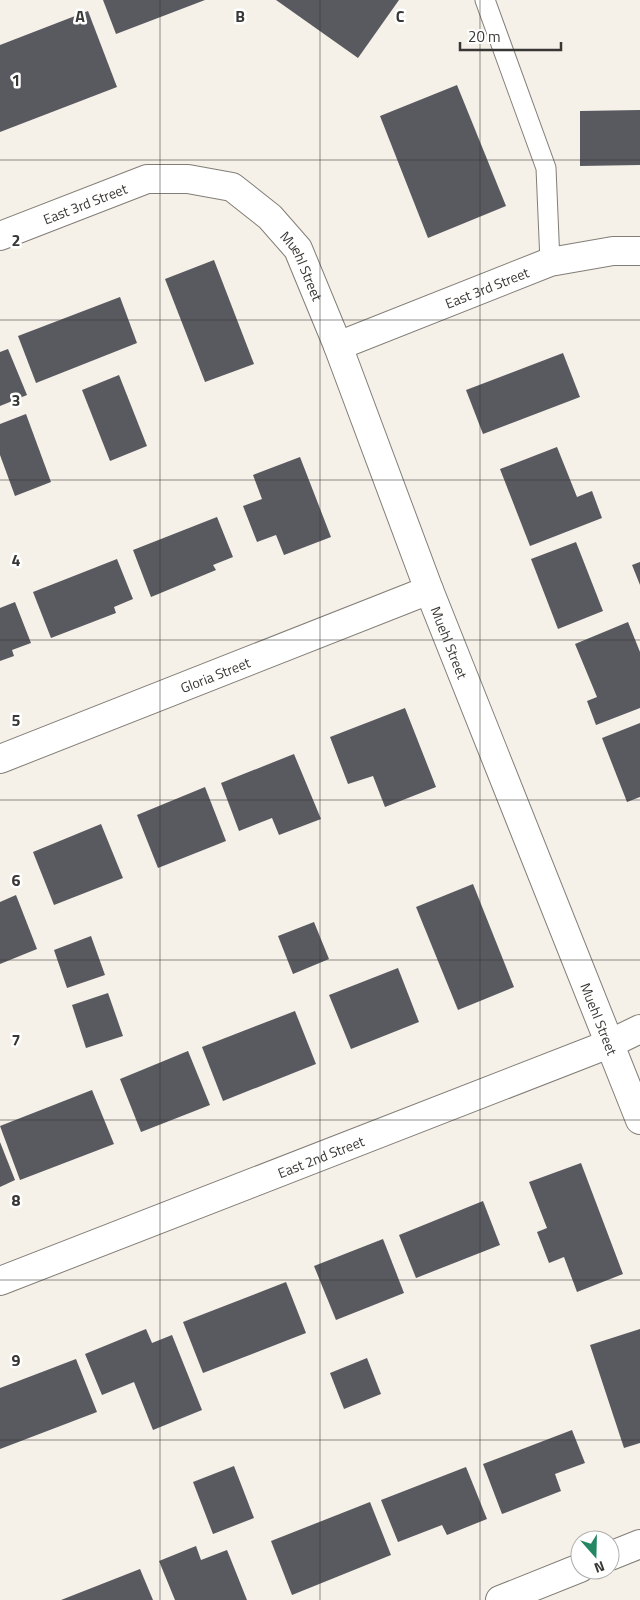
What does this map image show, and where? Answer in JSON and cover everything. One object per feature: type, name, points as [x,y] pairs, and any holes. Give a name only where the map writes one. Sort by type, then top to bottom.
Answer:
[{"type":"street","name":"East 3rd Street","points":[[0,236],[147,180],[188,179],[232,187]]},
{"type":"street","name":"Muehl Street","points":[[232,187],[270,217],[298,250],[338,346],[430,590],[640,1120]]},
{"type":"street","name":"East 3rd Street","points":[[338,346],[550,262],[613,251],[640,251]]},
{"type":"street","name":"Gloria Street","points":[[0,759],[430,590]]},
{"type":"street","name":"East 2nd Street","points":[[0,1281],[609,1044],[640,1029]]},
{"type":"street","points":[[620,1552],[640,1544]]},
{"type":"street","points":[[500,1600],[570,1572]]},
{"type":"lane","points":[[485,0],[546,168],[550,262]]},
{"type":"building","points":[[103,0],[205,0],[116,34]]},
{"type":"building","points":[[276,0],[399,0],[358,58]]},
{"type":"building","points":[[88,11],[117,87],[0,132],[0,45]]},
{"type":"building","points":[[457,85],[506,206],[428,238],[380,116]]},
{"type":"building","points":[[640,110],[640,165],[580,166],[580,111]]},
{"type":"building","points":[[214,260],[254,364],[205,382],[165,279]]},
{"type":"building","points":[[120,297],[137,343],[36,383],[18,336]]},
{"type":"building","points":[[8,349],[27,395],[0,406],[0,352]]},
{"type":"building","points":[[563,353],[580,397],[483,434],[466,390]]},
{"type":"building","points":[[119,375],[147,446],[110,461],[82,390]]},
{"type":"building","points":[[26,414],[51,482],[15,496],[0,455],[0,424]]},
{"type":"building","points":[[557,447],[577,497],[592,491],[602,518],[530,546],[500,469]]},
{"type":"building","points":[[300,457],[331,537],[284,555],[276,535],[257,542],[243,506],[262,499],[253,475]]},
{"type":"building","points":[[217,517],[233,557],[213,565],[216,570],[151,597],[133,550]]},
{"type":"building","points":[[576,542],[603,611],[558,629],[531,559]]},
{"type":"building","points":[[117,559],[133,599],[114,607],[116,613],[51,638],[33,592]]},
{"type":"building","points":[[640,562],[640,585],[632,565]]},
{"type":"building","points":[[15,602],[31,643],[12,650],[14,656],[0,661],[0,608]]},
{"type":"building","points":[[628,622],[640,652],[640,708],[596,725],[587,701],[597,697],[575,644]]},
{"type":"building","points":[[405,708],[436,787],[385,807],[373,776],[348,784],[330,737]]},
{"type":"building","points":[[640,723],[640,797],[627,802],[602,738]]},
{"type":"building","points":[[294,754],[321,819],[279,835],[272,818],[239,831],[221,783]]},
{"type":"building","points":[[205,787],[226,841],[158,868],[137,815]]},
{"type":"building","points":[[101,824],[123,878],[54,905],[33,852]]},
{"type":"building","points":[[473,884],[514,987],[458,1010],[416,907]]},
{"type":"building","points":[[16,895],[37,949],[0,964],[0,902]]},
{"type":"building","points":[[314,922],[329,959],[293,974],[278,936]]},
{"type":"building","points":[[91,936],[105,975],[67,988],[54,950]]},
{"type":"building","points":[[398,968],[419,1022],[351,1049],[329,995]]},
{"type":"building","points":[[108,993],[123,1036],[86,1048],[72,1005]]},
{"type":"building","points":[[295,1011],[316,1064],[223,1101],[202,1047]]},
{"type":"building","points":[[188,1051],[210,1105],[141,1132],[120,1079]]},
{"type":"building","points":[[92,1090],[114,1144],[20,1180],[0,1126]]},
{"type":"building","points":[[0,1142],[15,1180],[0,1187]]},
{"type":"building","points":[[581,1163],[623,1274],[577,1292],[564,1257],[549,1263],[537,1232],[547,1228],[529,1182]]},
{"type":"building","points":[[483,1201],[500,1245],[416,1278],[399,1235]]},
{"type":"building","points":[[383,1239],[404,1293],[336,1320],[314,1266]]},
{"type":"building","points":[[286,1282],[306,1333],[203,1373],[183,1322]]},
{"type":"building","points":[[146,1329],[152,1343],[172,1335],[202,1410],[153,1430],[134,1382],[102,1395],[85,1354]]},
{"type":"building","points":[[640,1329],[640,1443],[624,1448],[590,1345]]},
{"type":"building","points":[[367,1358],[381,1394],[344,1409],[330,1373]]},
{"type":"building","points":[[76,1359],[97,1412],[0,1449],[0,1388]]},
{"type":"building","points":[[572,1430],[585,1463],[555,1474],[561,1491],[502,1514],[483,1464]]},
{"type":"building","points":[[234,1466],[254,1518],[213,1534],[193,1482]]},
{"type":"building","points":[[466,1467],[487,1519],[447,1535],[442,1525],[398,1542],[381,1500]]},
{"type":"building","points":[[370,1502],[391,1555],[292,1595],[271,1541]]},
{"type":"building","points":[[196,1546],[201,1560],[227,1550],[247,1600],[175,1600],[159,1561]]},
{"type":"building","points":[[140,1569],[153,1600],[61,1600]]}]
